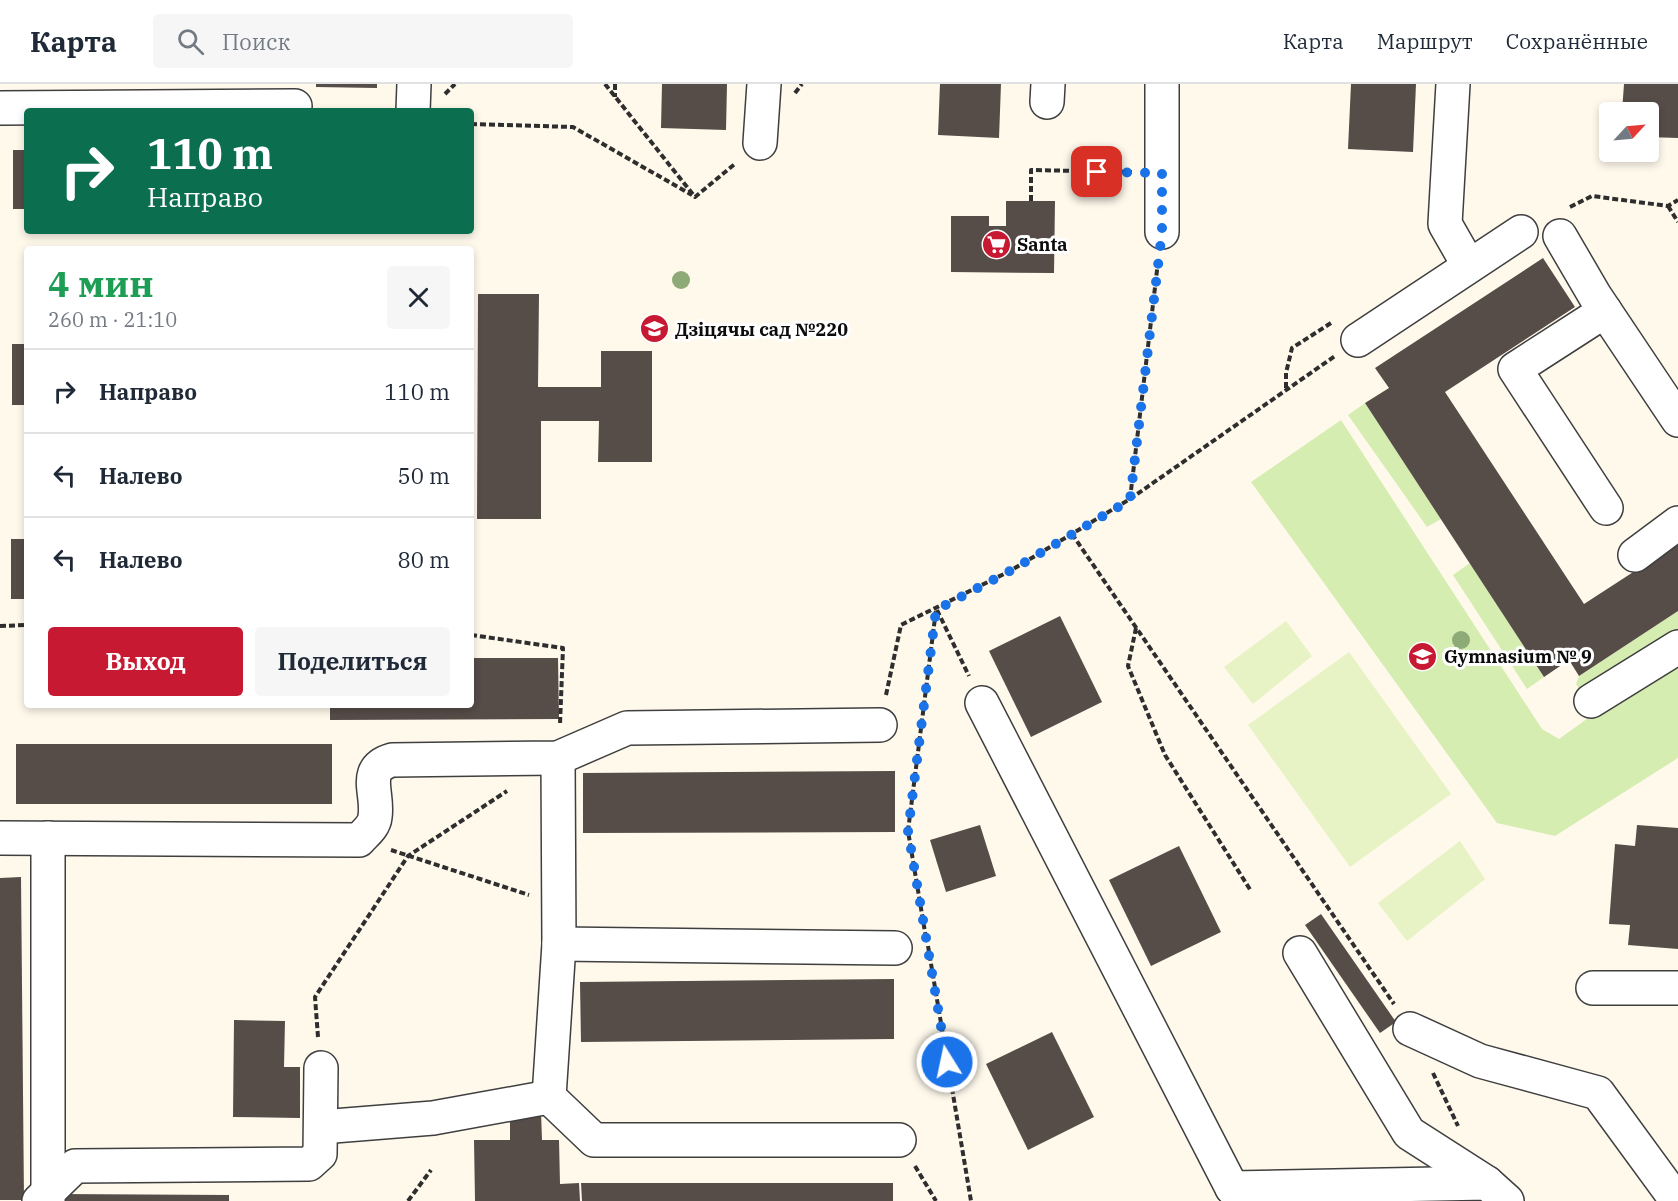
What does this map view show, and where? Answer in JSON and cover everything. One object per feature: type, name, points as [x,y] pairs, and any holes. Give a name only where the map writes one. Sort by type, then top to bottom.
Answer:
[{"type":"lane","points":[[413,108],[414,84]]},
{"type":"lane","points":[[1162,84],[1162,232]]},
{"type":"lane","points":[[1453,84],[1445,224],[1469,266]]},
{"type":"lane","points":[[760,143],[777,92]]},
{"type":"lane","points":[[0,108],[64,97],[295,106]]},
{"type":"lane","points":[[1358,340],[1521,232]]},
{"type":"lane","points":[[1560,236],[1605,311],[1678,420]]},
{"type":"lane","points":[[1605,311],[1515,369],[1606,508]]},
{"type":"lane","points":[[1635,555],[1678,523]]},
{"type":"lane","points":[[1591,701],[1678,647]]},
{"type":"lane","points":[[982,703],[1229,1195],[1497,1192]]},
{"type":"lane","points":[[0,838],[359,840],[373,825],[376,816],[373,774],[381,763],[392,760],[558,758],[627,728],[880,725]]},
{"type":"lane","points":[[549,1097],[559,944],[558,758]]},
{"type":"lane","points":[[45,1198],[48,838]]},
{"type":"lane","points":[[559,944],[895,948]]},
{"type":"lane","points":[[1300,952],[1408,1133],[1497,1192]]},
{"type":"lane","points":[[1593,988],[1678,988]]},
{"type":"lane","points":[[1410,1029],[1480,1061],[1598,1094],[1677,1201]]},
{"type":"lane","points":[[45,1198],[75,1166],[309,1164],[320,1154],[321,1068]]},
{"type":"lane","points":[[321,1127],[433,1118],[549,1097]]},
{"type":"lane","points":[[549,1097],[594,1140],[899,1140]]},
{"type":"path","points":[[605,84],[695,197]]},
{"type":"path","points":[[615,84],[615,98]]},
{"type":"path","points":[[777,92],[802,84]]},
{"type":"path","points":[[474,124],[573,127],[695,197]]},
{"type":"path","points":[[695,197],[760,143]]},
{"type":"path","points":[[1031,201],[1031,170],[1162,173]]},
{"type":"path","points":[[1581,201],[1592,196],[1668,206],[1678,200]]},
{"type":"path","points":[[1668,206],[1678,222]]},
{"type":"path","points":[[1130,500],[1162,232]]},
{"type":"path","points":[[880,725],[901,625],[936,610],[1010,571],[1130,500],[1296,381],[1358,340]]},
{"type":"path","points":[[1072,534],[1410,1029]]},
{"type":"path","points":[[936,610],[982,703]]},
{"type":"path","points":[[936,610],[908,831],[971,1201]]},
{"type":"path","points":[[0,626],[24,625]]},
{"type":"path","points":[[1136,627],[1128,666],[1166,755],[1251,891]]},
{"type":"path","points":[[474,635],[563,648],[558,758]]},
{"type":"path","points":[[321,1068],[315,997],[408,856],[508,790]]},
{"type":"path","points":[[359,840],[558,904]]},
{"type":"path","points":[[1431,1070],[1461,1132]]},
{"type":"path","points":[[899,1140],[936,1201]]},
{"type":"path","points":[[408,1201],[431,1170]]},
{"type":"green space","points":[[1365,403],[1441,519],[1427,527],[1348,415]]},
{"type":"green space","points":[[1341,420],[1542,729],[1559,739],[1595,713],[1576,684],[1579,676],[1678,611],[1678,758],[1555,836],[1497,823],[1251,482]]},
{"type":"green space","points":[[1470,563],[1544,677],[1527,689],[1453,575]]},
{"type":"green space","points":[[1286,621],[1312,656],[1253,704],[1224,667]]},
{"type":"green space","points":[[1349,652],[1451,794],[1350,867],[1248,725]]},
{"type":"green space","points":[[1460,841],[1485,879],[1407,941],[1378,903]]},
{"type":"building","points":[[316,84],[377,84],[377,88],[316,87]]},
{"type":"building","points":[[662,84],[727,84],[726,130],[661,128]]},
{"type":"building","points":[[940,84],[1001,84],[999,138],[938,135]]},
{"type":"building","points":[[1351,84],[1416,84],[1413,152],[1348,149]]},
{"type":"building","points":[[1624,84],[1678,84],[1678,138],[1659,137],[1659,102],[1623,102]]},
{"type":"building","points":[[13,150],[24,150],[24,209],[13,209]]},
{"type":"building","points":[[1006,201],[1055,201],[1054,273],[951,272],[951,216],[989,216],[989,226],[1006,226]]},
{"type":"building","points":[[1543,258],[1575,307],[1445,392],[1584,604],[1678,543],[1678,611],[1579,676],[1569,660],[1544,677],[1365,403],[1389,388],[1375,368]]},
{"type":"building","points":[[478,294],[539,294],[538,387],[601,387],[601,351],[652,351],[652,462],[598,462],[599,421],[541,421],[541,519],[477,519]]},
{"type":"building","points":[[12,344],[24,344],[24,405],[12,405]]},
{"type":"building","points":[[11,539],[24,539],[24,599],[11,599]]},
{"type":"building","points":[[1060,616],[1102,702],[1031,737],[989,651]]},
{"type":"building","points":[[474,658],[558,658],[559,719],[330,720],[330,708],[474,708]]},
{"type":"building","points":[[16,744],[332,744],[332,804],[16,804]]},
{"type":"building","points":[[895,771],[895,832],[583,833],[583,773]]},
{"type":"building","points":[[980,825],[996,876],[946,892],[930,840]]},
{"type":"building","points":[[1637,825],[1678,828],[1678,949],[1628,945],[1630,925],[1609,924],[1615,844],[1635,846]]},
{"type":"building","points":[[1179,846],[1221,932],[1151,966],[1109,880]]},
{"type":"building","points":[[21,877],[24,1200],[0,1200],[0,878]]},
{"type":"building","points":[[1321,914],[1396,1022],[1380,1033],[1305,925]]},
{"type":"building","points":[[894,979],[894,1039],[581,1042],[580,982]]},
{"type":"building","points":[[234,1020],[285,1021],[284,1067],[300,1067],[300,1118],[233,1117]]},
{"type":"building","points":[[1052,1032],[1094,1117],[1028,1150],[986,1064]]},
{"type":"building","points":[[541,1112],[542,1140],[559,1140],[560,1184],[579,1183],[580,1201],[475,1201],[474,1140],[510,1140],[510,1113]]},
{"type":"building","points":[[581,1183],[893,1183],[893,1201],[582,1201]]},
{"type":"building","points":[[58,1194],[229,1195],[229,1201],[58,1201]]},
{"type":"place","name":"Santa","points":[[996,244]]},
{"type":"place","name":"Дзіцячы сад №220","points":[[654,329]]},
{"type":"place","name":"Gymnasium № 9","points":[[1423,656]]},
{"type":"route","points":[[947,1062],[908,831],[936,610],[1010,571],[1130,500],[1162,232],[1162,173],[1097,172]]}]
